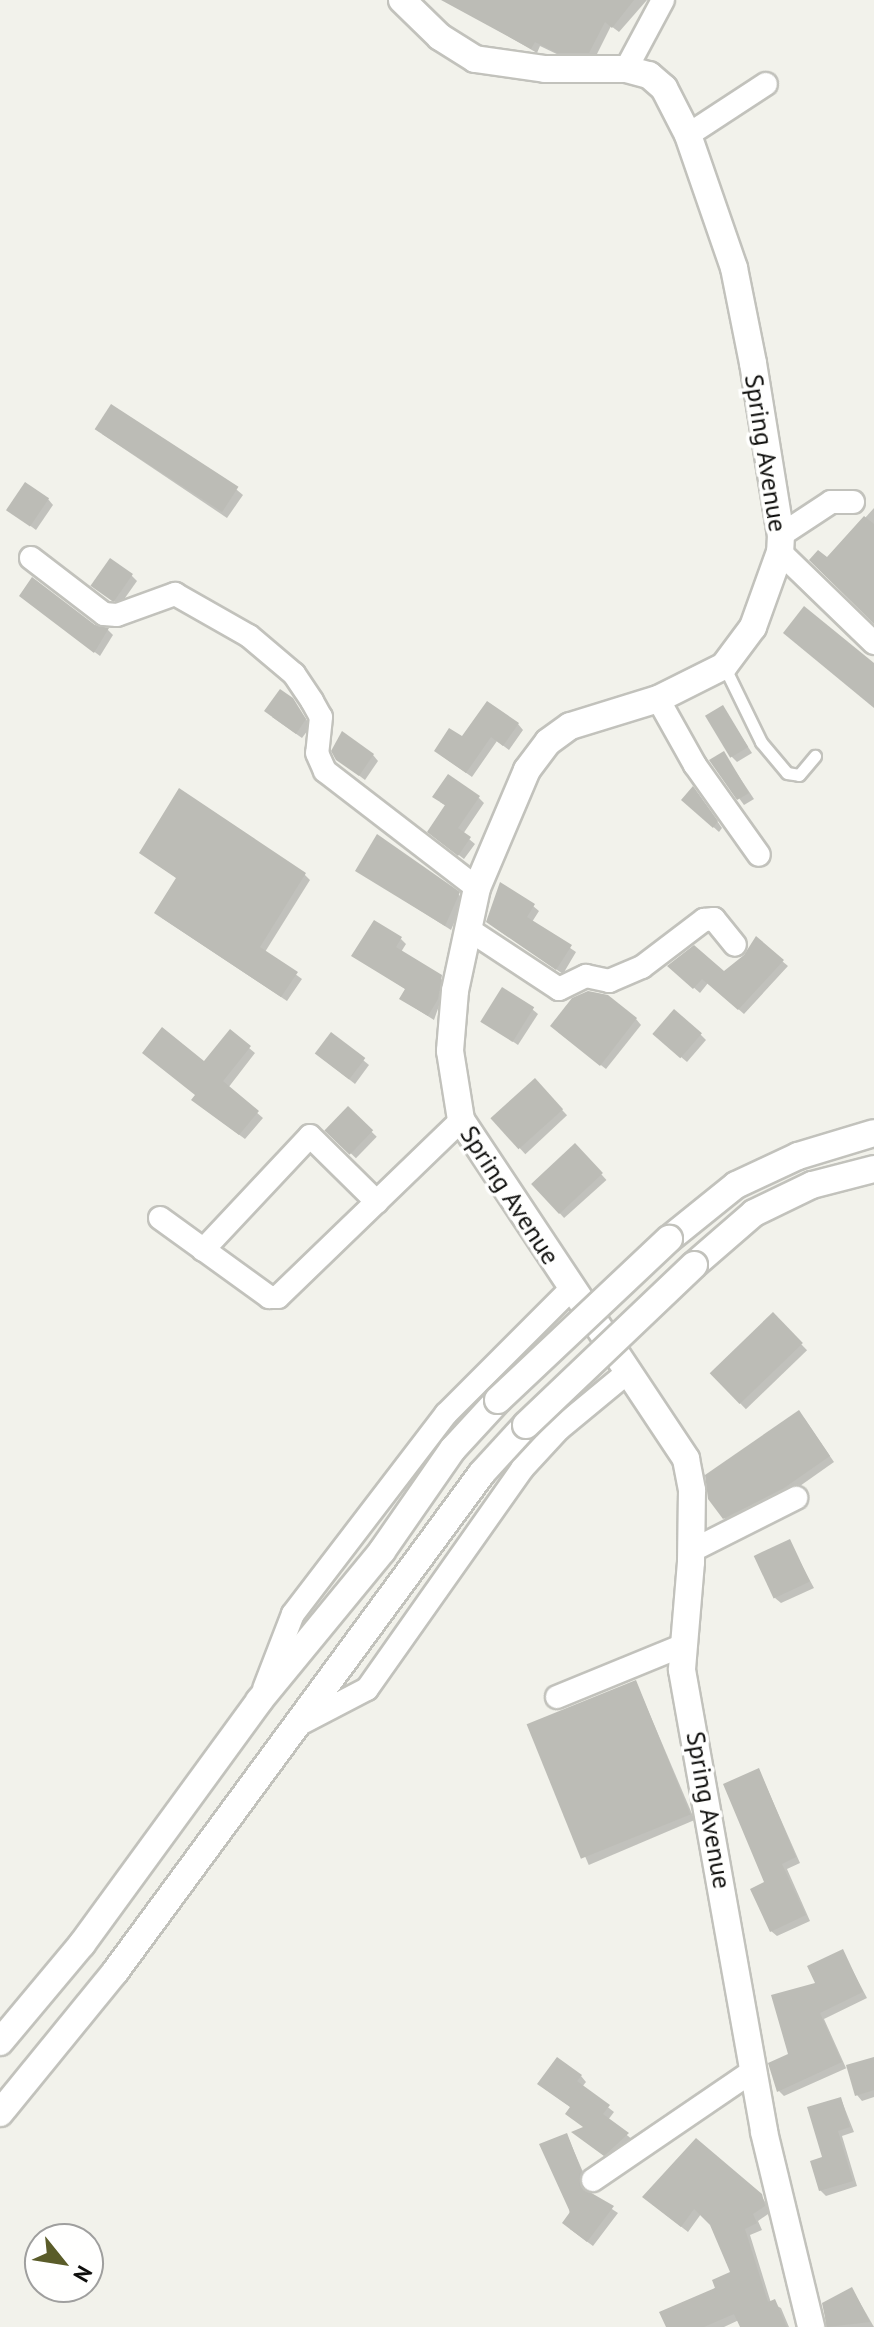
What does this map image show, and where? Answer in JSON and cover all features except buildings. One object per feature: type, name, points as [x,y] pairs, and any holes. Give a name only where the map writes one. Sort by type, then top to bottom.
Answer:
[{"type":"street","points":[[626,69],[663,0]]},
{"type":"street","name":"Spring Avenue","points":[[407,2],[440,37],[475,59],[545,69],[626,69],[649,75],[664,88],[688,135],[734,268],[781,544],[753,627],[724,666],[658,699],[593,716],[548,742],[505,814],[477,888],[455,991],[450,1051],[461,1120],[686,1459],[692,1490],[691,1551],[682,1670],[754,2070],[811,2327]]},
{"type":"street","points":[[688,135],[766,84]]},
{"type":"street","points":[[853,502],[831,502],[781,544],[874,643]]},
{"type":"street","points":[[31,558],[104,614],[117,615],[175,594],[249,636],[294,674],[312,701],[321,717],[317,753],[325,771],[477,888]]},
{"type":"street","points":[[658,699],[695,765],[759,855]]},
{"type":"street","points":[[468,929],[559,989],[586,976],[609,981],[642,967],[704,920],[714,919],[735,945]]},
{"type":"street","points":[[160,1218],[269,1297],[278,1297],[461,1120]]},
{"type":"street","points":[[0,2042],[82,1944],[259,1701],[382,1551],[453,1449],[498,1400],[669,1239],[736,1185],[798,1156],[874,1133]]},
{"type":"street","points":[[203,1250],[310,1136],[377,1202]]},
{"type":"street","points":[[0,2113],[115,1972],[292,1728],[412,1574],[482,1473],[526,1425],[694,1265],[754,1213],[812,1185],[874,1169]]},
{"type":"street","points":[[259,1701],[293,1614],[446,1414],[572,1288]]},
{"type":"street","points":[[292,1728],[367,1689],[522,1469],[559,1429],[629,1371]]},
{"type":"street","points":[[691,1551],[796,1498]]},
{"type":"street","points":[[557,1697],[684,1645]]},
{"type":"street","points":[[593,2180],[754,2070]]},
{"type":"lane","points":[[724,666],[761,742],[787,773],[799,775],[815,756]]}]
